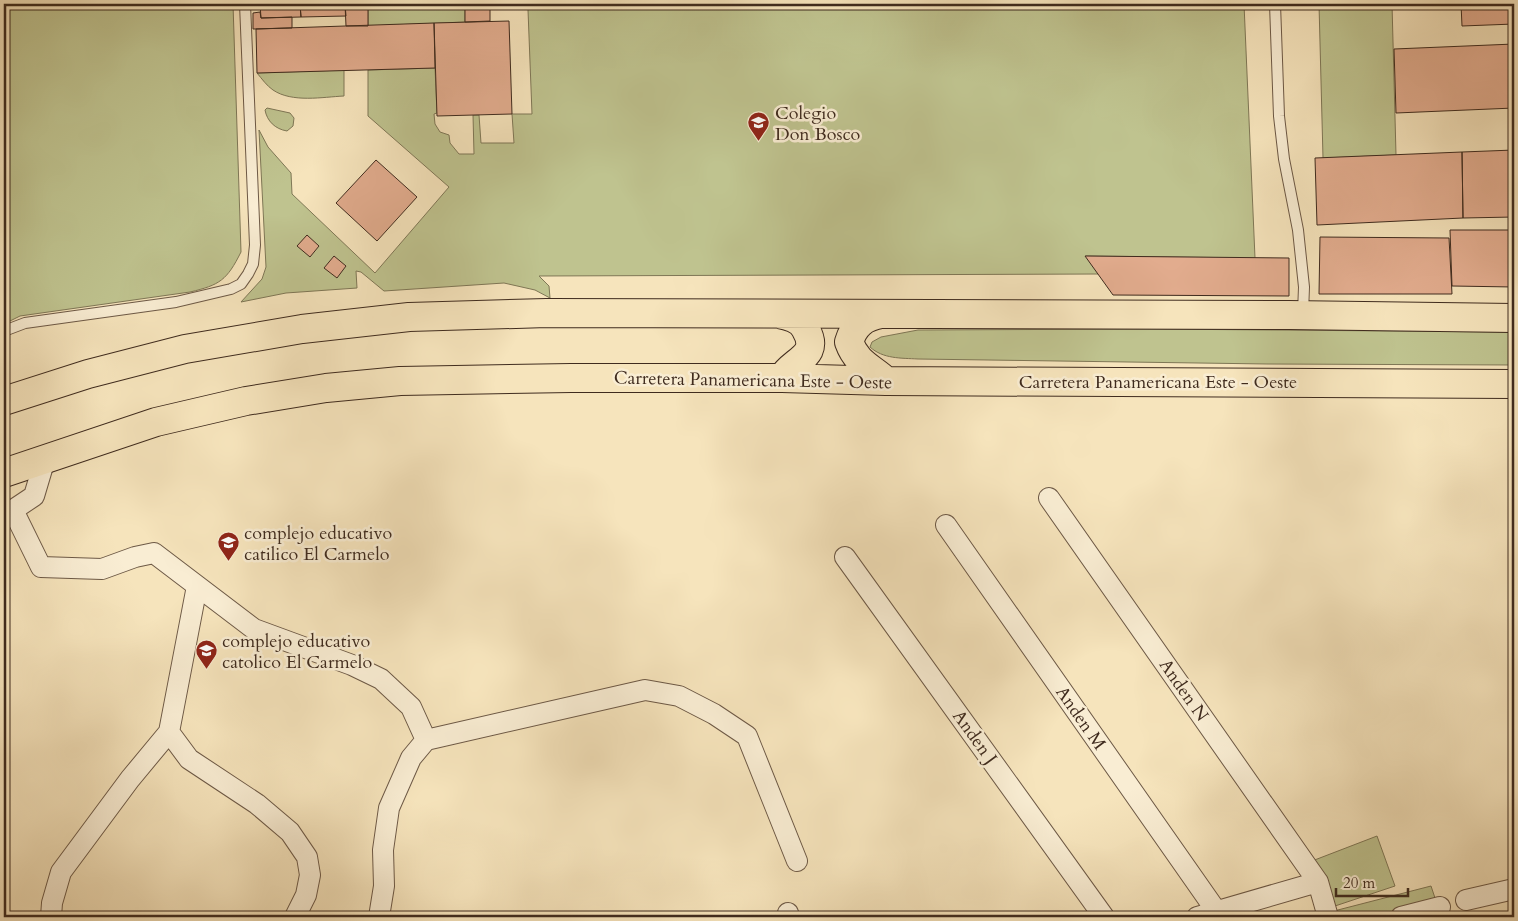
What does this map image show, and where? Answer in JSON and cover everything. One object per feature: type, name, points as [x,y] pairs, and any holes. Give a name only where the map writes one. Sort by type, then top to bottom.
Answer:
[{"type":"highway","points":[[4,401],[88,374],[185,349],[302,328],[457,314],[1303,315],[1514,318]]},
{"type":"highway","points":[[776,314],[786,316],[804,325],[811,342],[809,351],[803,359],[787,369],[782,378]]},
{"type":"highway","points":[[885,314],[865,319],[857,324],[849,342],[857,359],[865,366],[874,370],[886,381]]},
{"type":"highway","name":"Carretera Panamericana Este - Oeste","points":[[4,473],[156,422],[246,401],[326,388],[400,381],[571,378],[782,378],[886,381],[1514,384]]},
{"type":"street","points":[[45,459],[34,496],[8,511],[41,567],[102,569],[154,553],[254,629],[352,664],[380,679],[411,707],[426,740]]},
{"type":"street","name":"Anden N","points":[[1049,498],[1318,882],[1328,917]]},
{"type":"street","name":"Anden M","points":[[946,525],[1211,915]]},
{"type":"street","name":"Anden J","points":[[845,558],[1104,917]]},
{"type":"street","points":[[51,917],[52,903],[61,872],[118,794],[169,732],[198,586]]},
{"type":"street","points":[[379,917],[384,886],[383,850],[389,808],[411,758],[426,740],[645,690],[679,696],[714,714],[747,736],[797,861]]},
{"type":"street","points":[[169,732],[189,759],[257,804],[290,832],[307,857],[310,875],[306,895],[295,917]]},
{"type":"street","points":[[1211,915],[1318,882]]},
{"type":"street","points":[[1466,900],[1514,889]]},
{"type":"street","points":[[1401,917],[1440,907]]},
{"type":"lane","points":[[4,331],[25,322],[176,302],[220,292],[241,284],[253,264],[255,245],[245,4]]},
{"type":"lane","points":[[1275,4],[1279,116],[1284,159],[1298,230],[1304,287],[1303,315]]},
{"type":"green space","points":[[4,4],[233,4],[241,252],[222,280],[209,287],[190,292],[20,316],[4,324]]},
{"type":"green space","points":[[368,4],[465,4],[465,22],[368,26]]},
{"type":"green space","points":[[533,4],[1244,4],[1255,258],[1086,256],[1099,274],[539,276],[549,286],[550,298],[535,290],[504,283],[384,291],[361,272],[356,271],[357,288],[286,293],[241,302],[262,279],[266,267],[259,130],[268,147],[291,173],[292,194],[375,273],[449,187],[368,116],[368,70],[435,68],[437,113],[434,114],[435,124],[440,132],[449,135],[450,143],[459,154],[474,154],[473,115],[479,115],[481,143],[514,143],[512,114],[532,114],[528,10]]},
{"type":"green space","points":[[1319,4],[1392,4],[1396,155],[1323,158]]},
{"type":"green space","points":[[344,70],[344,96],[317,98],[289,97],[281,94],[273,90],[257,73]]},
{"type":"green space","points":[[267,108],[290,113],[294,118],[293,126],[287,131],[272,124],[265,110]]},
{"type":"green space","points":[[1152,329],[1514,332],[1514,365],[918,359],[886,356],[870,347],[872,342],[881,337],[918,330]]},
{"type":"green space","points":[[1377,836],[1395,886],[1329,908],[1312,861]]},
{"type":"green space","points":[[1431,886],[1438,907],[1399,917],[1331,917],[1330,912]]},
{"type":"building","points":[[260,4],[300,4],[301,17],[261,18]]},
{"type":"building","points":[[300,4],[345,4],[346,16],[301,17]]},
{"type":"building","points":[[345,4],[368,4],[368,26],[346,26]]},
{"type":"building","points":[[465,4],[490,4],[490,21],[465,22]]},
{"type":"building","points":[[1461,4],[1514,4],[1514,24],[1462,26]]},
{"type":"building","points":[[260,12],[261,18],[292,17],[292,28],[253,29],[253,13]]},
{"type":"building","points":[[509,21],[512,114],[437,116],[434,23]]},
{"type":"building","points":[[434,23],[435,68],[257,73],[256,29]]},
{"type":"building","points":[[1514,44],[1514,108],[1396,113],[1394,49]]},
{"type":"building","points":[[1514,150],[1514,217],[1463,218],[1462,152]]},
{"type":"building","points":[[1462,152],[1463,218],[1317,225],[1315,158]]},
{"type":"building","points":[[376,160],[417,197],[377,241],[336,203]]},
{"type":"building","points":[[1450,230],[1514,230],[1514,287],[1452,286]]},
{"type":"building","points":[[307,235],[319,246],[310,257],[297,246]]},
{"type":"building","points":[[1320,237],[1449,238],[1452,294],[1319,294]]},
{"type":"building","points":[[334,256],[346,266],[337,278],[324,268]]},
{"type":"building","points":[[1085,256],[1289,258],[1289,296],[1113,295]]},
{"type":"place","name":"Colegio Don Bosco","points":[[759,142]]},
{"type":"place","name":"complejo educativo catilico El Carmelo","points":[[228,562]]},
{"type":"place","name":"complejo educativo catolico El Carmelo","points":[[206,670]]}]
